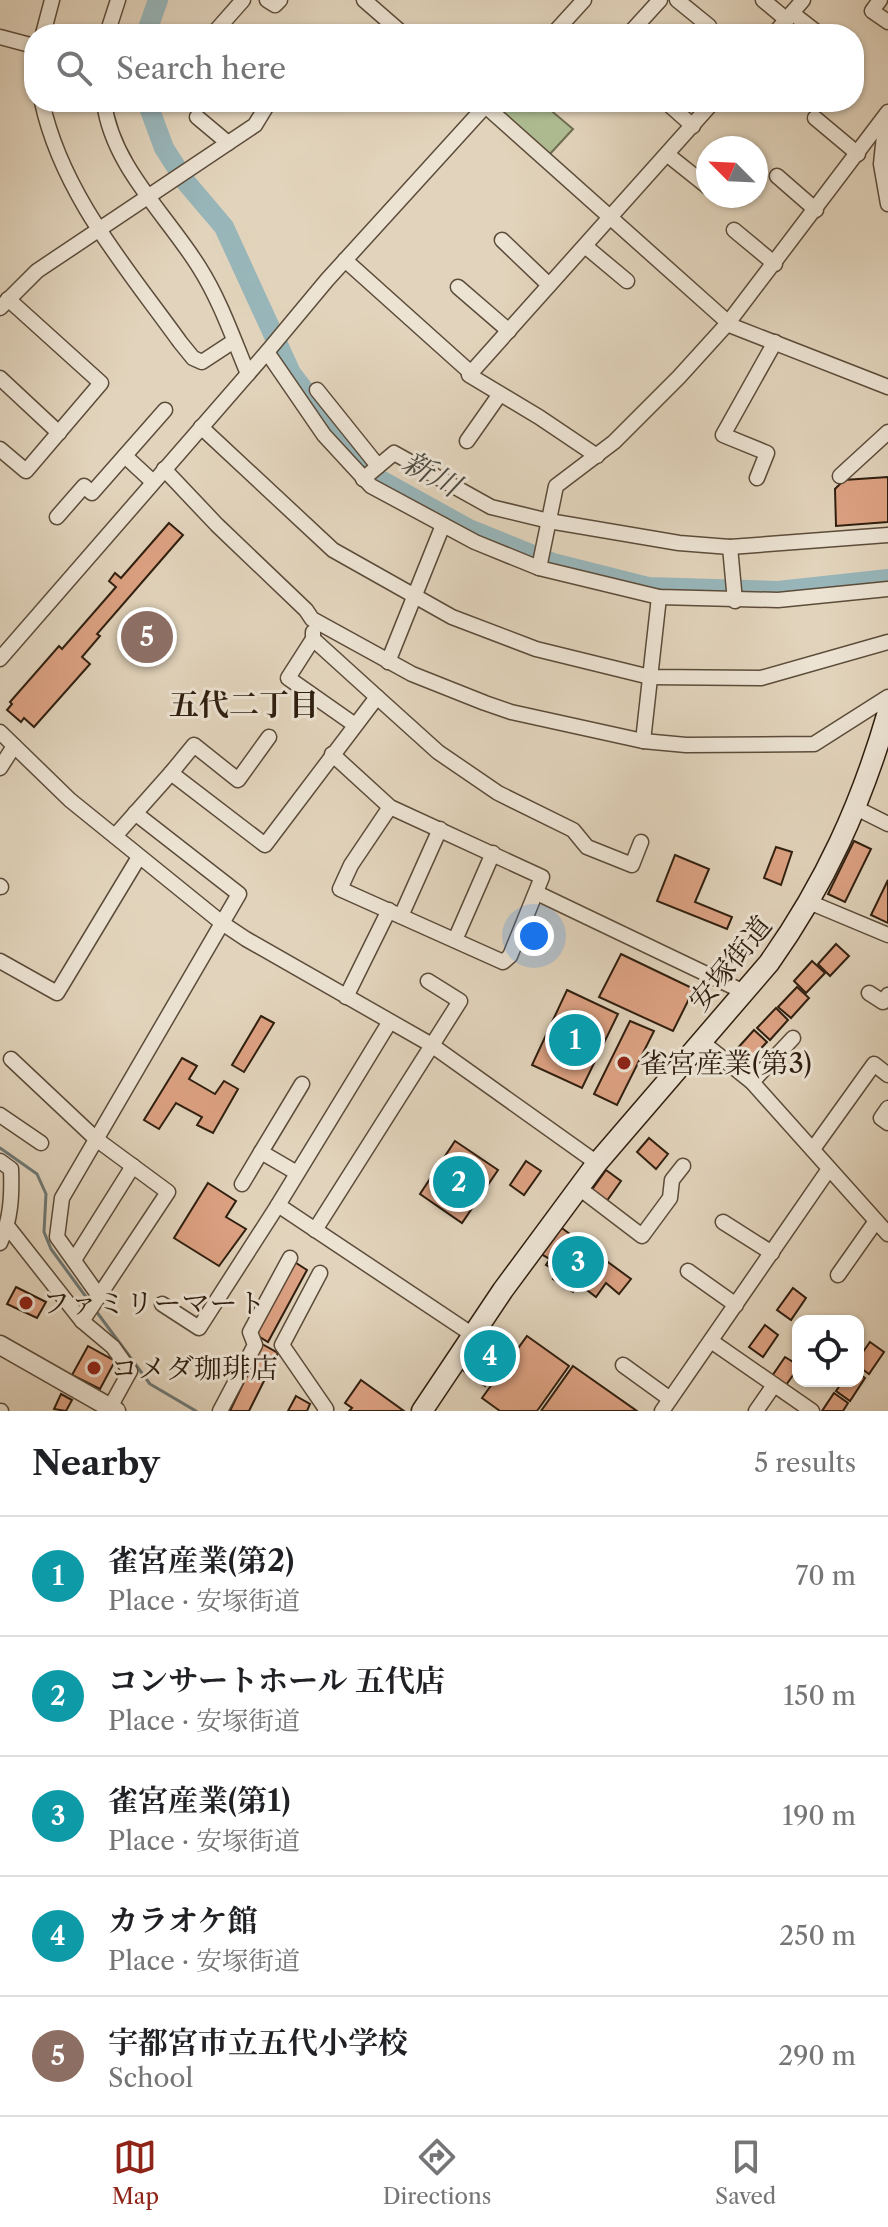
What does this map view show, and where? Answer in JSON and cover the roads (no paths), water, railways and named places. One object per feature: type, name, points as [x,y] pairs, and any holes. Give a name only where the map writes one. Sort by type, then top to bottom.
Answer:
[{"type":"main road","name":"安塚街道","points":[[422,1411],[597,1163],[769,963],[830,867],[856,808],[888,712]]},
{"type":"street","points":[[46,24],[52,0]]},
{"type":"street","points":[[110,24],[118,0]]},
{"type":"street","points":[[222,24],[243,0]]},
{"type":"street","points":[[267,0],[275,5],[280,0]]},
{"type":"street","points":[[364,0],[392,24]]},
{"type":"street","points":[[562,24],[584,0]]},
{"type":"street","points":[[638,24],[660,0]]},
{"type":"street","points":[[677,0],[707,24]]},
{"type":"street","points":[[763,0],[803,24]]},
{"type":"street","points":[[783,24],[803,0]]},
{"type":"street","points":[[880,0],[872,11],[888,22]]},
{"type":"street","points":[[0,37],[24,43]]},
{"type":"street","points":[[44,112],[78,198],[193,358],[202,362],[234,341]]},
{"type":"street","points":[[107,112],[115,142],[129,168],[209,284],[248,374]]},
{"type":"street","points":[[0,449],[26,471],[101,383],[4,303],[37,271],[255,125],[263,112]]},
{"type":"street","points":[[0,659],[477,112]]},
{"type":"street","points":[[495,112],[728,323],[888,387]]},
{"type":"street","points":[[677,112],[693,126]]},
{"type":"street","points":[[471,373],[705,112]]},
{"type":"street","points":[[541,560],[556,486],[597,456],[648,409],[728,323],[887,114]]},
{"type":"street","points":[[887,114],[881,164],[888,204]]},
{"type":"street","points":[[197,117],[228,143]]},
{"type":"street","points":[[815,118],[858,154]]},
{"type":"street","points":[[668,155],[696,177]]},
{"type":"street","points":[[777,176],[816,210]]},
{"type":"street","points":[[734,230],[775,264]]},
{"type":"street","points":[[502,240],[549,285]]},
{"type":"street","points":[[585,246],[627,281]]},
{"type":"street","points":[[345,260],[471,373],[469,375],[597,456]]},
{"type":"street","points":[[458,287],[509,331]]},
{"type":"street","points":[[757,478],[767,453],[723,435],[775,342]]},
{"type":"street","points":[[270,349],[324,435],[443,525],[475,542],[659,597],[734,594],[778,600],[888,589]]},
{"type":"street","points":[[0,378],[59,433]]},
{"type":"street","points":[[317,390],[371,472]]},
{"type":"street","points":[[467,441],[500,394]]},
{"type":"street","points":[[57,517],[84,486],[92,493],[165,410]]},
{"type":"street","points":[[201,427],[333,550],[452,617],[525,645],[650,677],[761,678],[888,642]]},
{"type":"street","points":[[840,476],[888,432]]},
{"type":"street","points":[[371,472],[394,453],[491,507],[549,521],[679,543],[730,547],[888,535]]},
{"type":"street","points":[[125,456],[153,482]]},
{"type":"street","points":[[164,469],[312,619],[412,674],[511,712],[643,741],[686,745],[814,744],[888,697]]},
{"type":"street","points":[[388,662],[443,525]]},
{"type":"street","points":[[730,547],[734,594]]},
{"type":"street","points":[[643,741],[659,597]]},
{"type":"street","points":[[312,619],[313,639],[288,678],[355,725]]},
{"type":"street","points":[[313,639],[438,752],[498,793],[573,830],[587,847],[632,865],[641,842]]},
{"type":"street","points":[[171,773],[265,845],[377,697]]},
{"type":"street","points":[[0,732],[70,800],[222,923],[389,1023],[430,1044],[597,1163]]},
{"type":"street","points":[[115,836],[194,745],[238,780],[269,737]]},
{"type":"street","points":[[0,768],[14,746]]},
{"type":"street","points":[[332,754],[390,807],[542,877],[510,956],[503,962],[340,889],[351,865],[390,807]]},
{"type":"street","points":[[856,808],[888,824]]},
{"type":"street","points":[[99,1296],[57,1237],[62,1198],[239,894],[135,813]]},
{"type":"street","points":[[346,997],[440,829]]},
{"type":"street","points":[[455,940],[493,853]]},
{"type":"street","points":[[0,961],[57,993],[139,857]]},
{"type":"street","points":[[537,893],[744,992]]},
{"type":"street","points":[[809,902],[888,935]]},
{"type":"street","points":[[315,1230],[460,1001],[428,981]]},
{"type":"street","points":[[869,993],[883,1002],[888,995]]},
{"type":"street","points":[[162,1304],[199,1328],[389,1023]]},
{"type":"street","points":[[752,1082],[793,1038]]},
{"type":"street","points":[[702,1042],[752,1082],[881,1226]]},
{"type":"street","points":[[11,1059],[96,1139],[168,1192],[82,1321]]},
{"type":"street","points":[[813,1149],[874,1064],[888,1075]]},
{"type":"street","points":[[242,1184],[302,1084]]},
{"type":"street","points":[[888,1108],[881,1118],[888,1123]]},
{"type":"street","points":[[0,1115],[41,1143]]},
{"type":"street","points":[[261,1152],[297,1173]]},
{"type":"street","points":[[0,1161],[11,1169],[12,1192],[0,1243]]},
{"type":"street","points":[[74,1260],[133,1166]]},
{"type":"street","points":[[579,1188],[642,1236],[670,1198],[672,1180],[683,1166]]},
{"type":"street","points":[[623,1365],[666,1405],[829,1169]]},
{"type":"street","points":[[278,1205],[473,1335]]},
{"type":"street","points":[[838,1275],[881,1226],[888,1210]]},
{"type":"street","points":[[0,1345],[112,1410],[130,1371],[113,1347],[82,1321],[5,1221]]},
{"type":"street","points":[[723,1222],[772,1253]]},
{"type":"street","points":[[220,1411],[255,1345],[250,1332],[290,1258]]},
{"type":"street","points":[[688,1271],[736,1305]]},
{"type":"street","points":[[320,1273],[282,1345],[325,1411]]},
{"type":"street","points":[[711,1341],[812,1411]]},
{"type":"street","points":[[756,1411],[774,1385]]},
{"type":"waterway","name":"新川","points":[[150,24],[158,0]]},
{"type":"waterway","name":"新川","points":[[151,112],[164,148],[185,181],[224,227],[291,373],[350,450],[377,478],[469,529],[553,563],[648,587],[778,591],[888,579]]},
{"type":"waterway","points":[[0,1148],[37,1174],[46,1194],[44,1232],[51,1249],[89,1301]]},
{"type":"waterway","points":[[96,1311],[150,1384],[196,1411]]},
{"type":"place","name":"宇都宮市立五代小学校","points":[[147,637]]},
{"type":"place","name":"雀宮産業(第2)","points":[[575,1040]]},
{"type":"place","name":"雀宮産業(第3)","points":[[624,1063]]},
{"type":"place","name":"コンサートホール 五代店","points":[[459,1182]]},
{"type":"place","name":"雀宮産業(第1)","points":[[578,1262]]},
{"type":"place","name":"ファミリーマート","points":[[26,1303]]},
{"type":"place","name":"カラオケ館","points":[[490,1356]]},
{"type":"place","name":"コメダ珈琲店","points":[[94,1368]]},
{"type":"district","name":"五代二丁目","points":[[244,705]]}]
